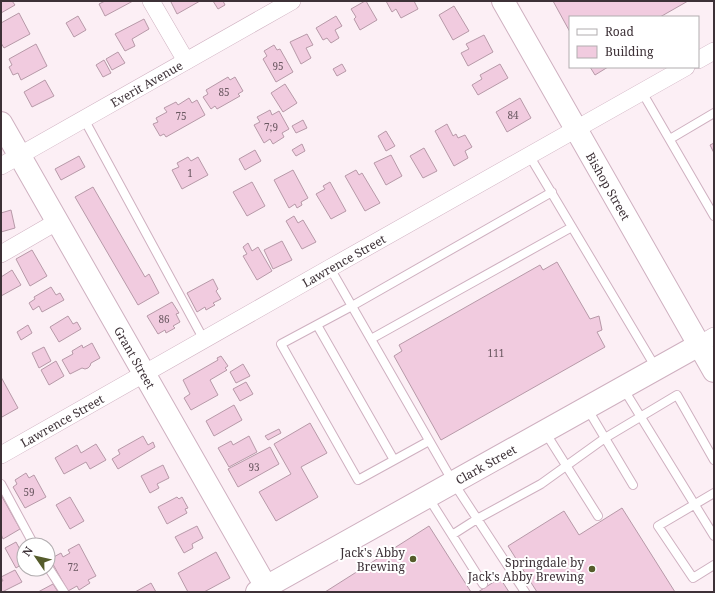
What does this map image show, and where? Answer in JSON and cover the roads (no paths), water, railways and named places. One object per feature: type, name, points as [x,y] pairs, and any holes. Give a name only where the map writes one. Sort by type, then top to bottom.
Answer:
[{"type":"street","points":[[151,1],[186,61]]},
{"type":"street","name":"Everit Avenue","points":[[10,161],[292,1]]},
{"type":"street","name":"Bishop Street","points":[[502,1],[576,129],[706,340],[714,371]]},
{"type":"street","points":[[699,59],[714,51]]},
{"type":"street","name":"Lawrence Street","points":[[1,455],[684,68]]},
{"type":"street","name":"Grant Street","points":[[1,123],[10,161],[58,222],[145,374],[264,590]]},
{"type":"street","points":[[1,254],[58,222]]},
{"type":"street","name":"Clark Street","points":[[264,590],[706,340]]},
{"type":"lane","points":[[642,92],[714,216]]},
{"type":"lane","points":[[670,139],[714,114]]},
{"type":"lane","points":[[84,119],[204,340]]},
{"type":"lane","points":[[529,155],[657,368]]},
{"type":"lane","points":[[429,441],[358,480],[281,344],[352,306],[552,192]]},
{"type":"lane","points":[[371,339],[572,227]]},
{"type":"lane","points":[[330,268],[453,482],[525,592]]},
{"type":"lane","points":[[317,325],[394,460]]},
{"type":"lane","points":[[623,387],[714,536]]},
{"type":"lane","points":[[452,535],[477,519],[541,484],[605,438],[676,395],[714,460]]},
{"type":"lane","points":[[587,407],[633,485]]},
{"type":"lane","points":[[544,431],[598,516]]},
{"type":"lane","points":[[1,484],[30,537]]},
{"type":"lane","points":[[714,493],[658,526],[692,578],[714,565]]},
{"type":"lane","points":[[427,497],[483,584]]},
{"type":"lane","points":[[54,577],[64,592]]},
{"type":"place","name":"Jack's Abby Brewing","points":[[413,559]]},
{"type":"place","name":"Springdale by Jack's Abby Brewing","points":[[592,569]]}]
